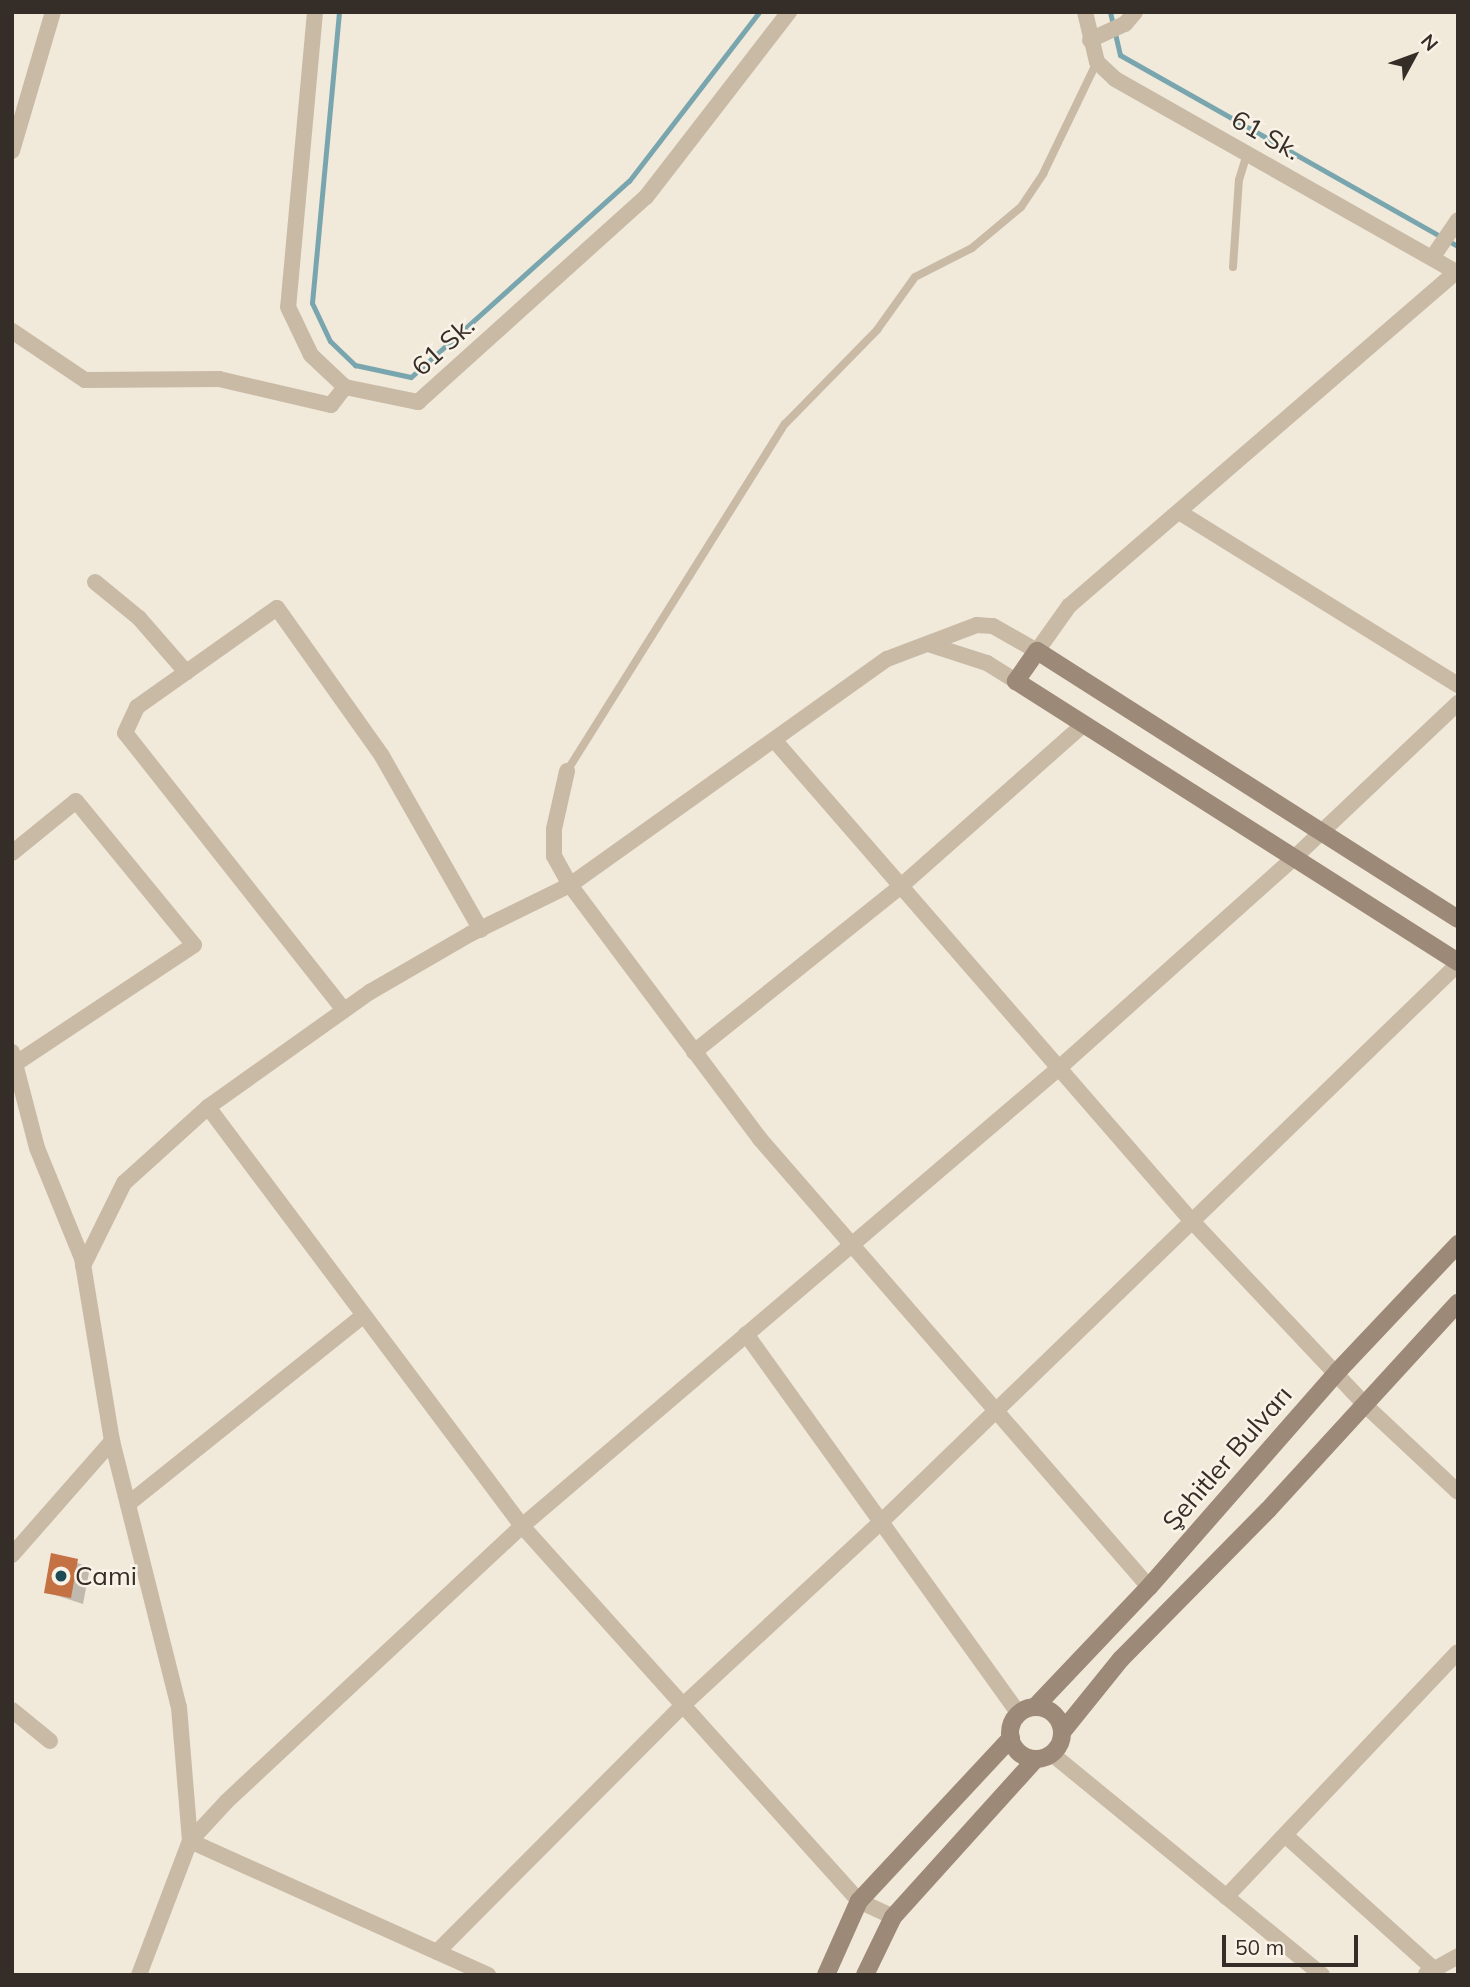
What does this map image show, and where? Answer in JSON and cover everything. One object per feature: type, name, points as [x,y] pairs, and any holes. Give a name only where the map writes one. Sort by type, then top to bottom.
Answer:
[{"type":"main road","points":[[1458,919],[1037,651],[1016,681],[1458,963]]},
{"type":"main road","name":"Şehitler Bulvarı","points":[[1027,1711],[1149,1587],[1338,1371],[1458,1244]]},
{"type":"main road","points":[[866,1975],[893,1917],[1044,1756],[1121,1659],[1365,1405],[1458,1303]]},
{"type":"main road","points":[[826,1975],[859,1901],[1011,1738],[1027,1711],[1057,1717],[1062,1732]]},
{"type":"main road","points":[[1011,1738],[1020,1753],[1044,1756]]},
{"type":"street","points":[[12,151],[53,12]]},
{"type":"street","points":[[12,331],[85,380],[219,379],[331,405],[345,387],[311,355],[288,307],[315,12]]},
{"type":"street","name":"61 Sk.","points":[[345,387],[418,402],[646,197],[789,12]]},
{"type":"street","points":[[1084,12],[1094,39],[1097,62]]},
{"type":"street","points":[[1094,39],[1130,18]]},
{"type":"street","name":"61 Sk.","points":[[1097,62],[1115,79],[1247,153],[1445,239],[1457,273]]},
{"type":"street","points":[[83,1266],[124,1183],[208,1107],[344,1010],[481,930],[570,885],[887,659],[931,645],[977,625],[993,626],[1037,651],[1069,606],[1457,273]]},
{"type":"street","points":[[1179,512],[1458,685]]},
{"type":"street","points":[[95,582],[139,618],[186,672]]},
{"type":"street","points":[[344,1010],[125,733],[137,707],[277,608],[382,756],[481,930]]},
{"type":"street","points":[[931,645],[987,663],[1016,681]]},
{"type":"street","points":[[139,1975],[190,1841],[227,1801],[522,1526],[1059,1068],[1294,858],[1458,703]]},
{"type":"street","points":[[694,1052],[901,886],[1084,724]]},
{"type":"street","points":[[775,741],[1190,1219],[1338,1371],[1365,1405],[1458,1492]]},
{"type":"street","points":[[567,771],[554,828],[554,856],[570,885],[760,1139],[1149,1587]]},
{"type":"street","points":[[12,853],[76,801],[194,945],[14,1058],[37,1148],[83,1266],[112,1441],[179,1707],[190,1841]]},
{"type":"street","points":[[437,1952],[681,1707],[882,1521],[1190,1219],[1458,963]]},
{"type":"street","points":[[208,1107],[522,1526],[681,1707],[859,1901],[893,1917]]},
{"type":"street","points":[[128,1504],[364,1315]]},
{"type":"street","points":[[746,1334],[882,1521],[1027,1711]]},
{"type":"street","points":[[12,1555],[112,1441]]},
{"type":"street","points":[[1226,1897],[1458,1652]]},
{"type":"street","points":[[12,1710],[50,1741]]},
{"type":"street","points":[[1044,1756],[1322,1975]]},
{"type":"street","points":[[1285,1835],[1429,1972],[1458,1956]]},
{"type":"street","points":[[190,1841],[488,1975]]},
{"type":"lane","points":[[567,771],[785,424],[877,330],[915,277],[991,236],[1021,207],[1043,174],[1097,62]]},
{"type":"lane","points":[[1233,267],[1239,180],[1247,153]]},
{"type":"building","name":"Cami","points":[[51,1553],[78,1559],[71,1598],[44,1593]]},
{"type":"waterway","points":[[339,12],[312,303],[330,341],[355,365],[411,377],[629,181],[759,12]]},
{"type":"waterway","points":[[1110,12],[1120,55],[1458,246]]},
{"type":"place","name":"Cami","points":[[61,1576]]}]
